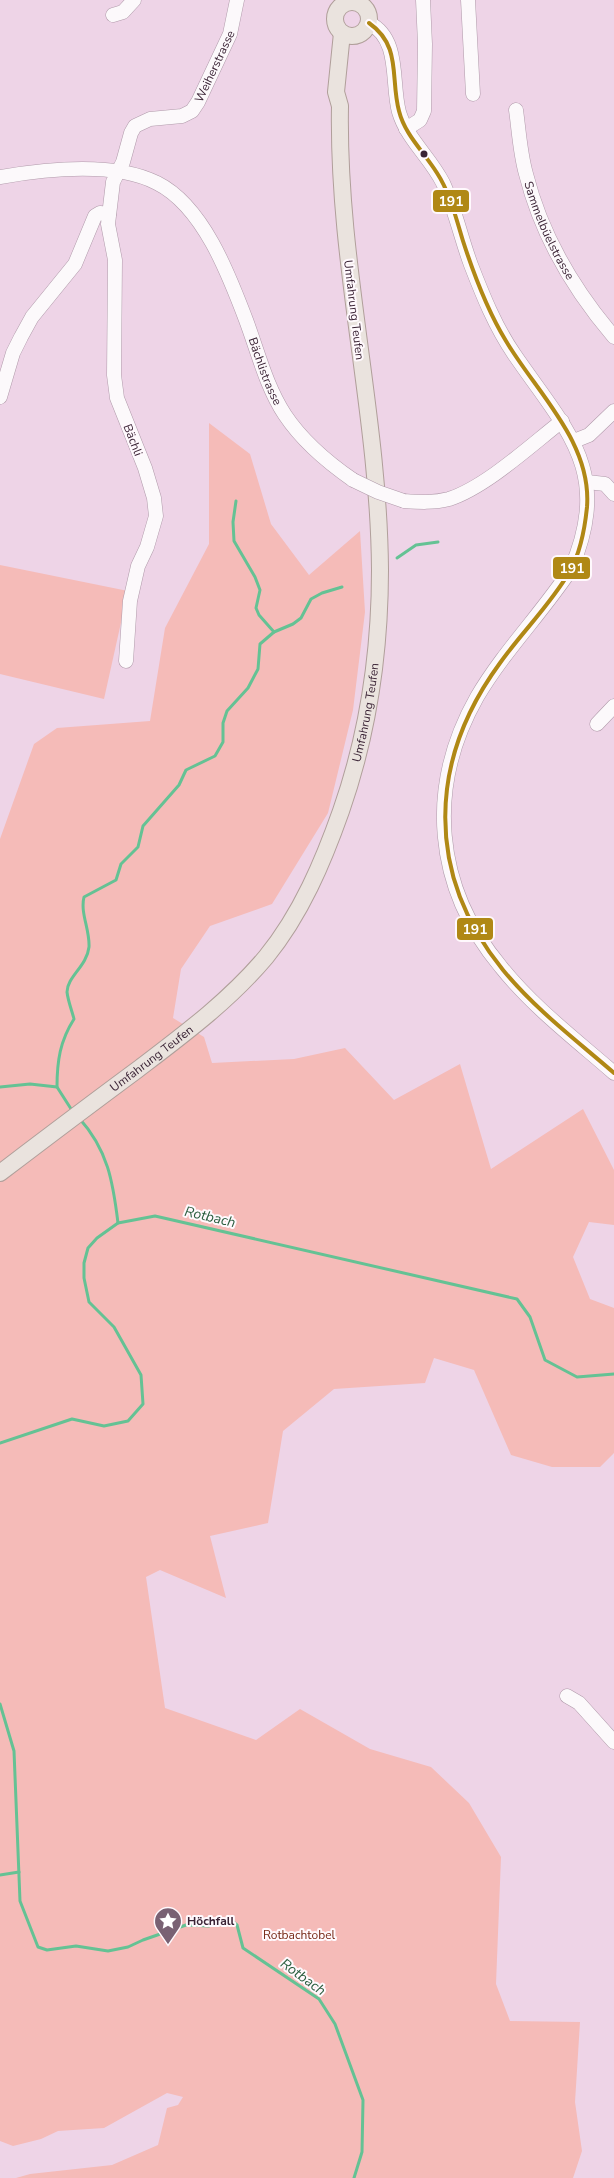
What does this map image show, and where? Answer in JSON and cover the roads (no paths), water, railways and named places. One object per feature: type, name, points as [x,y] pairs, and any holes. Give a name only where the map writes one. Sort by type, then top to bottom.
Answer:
[{"type":"main road","points":[[350,2],[367,11],[364,29],[353,36],[342,33],[338,29],[335,19],[338,9],[350,2]]},
{"type":"main road","name":"Umfahrung Teufen","points":[[340,106],[352,45],[364,29]]},
{"type":"main road","name":"Umfahrung Teufen","points":[[0,1173],[188,1032],[245,980],[266,956],[286,928],[307,892],[322,862],[345,799],[368,707],[375,655],[379,595],[378,535],[371,447],[345,238],[340,178],[340,106],[336,92],[342,33]]},
{"type":"street","points":[[113,15],[122,12],[134,0]]},
{"type":"street","name":"Weiherstrasse","points":[[118,172],[123,162],[130,133],[135,126],[150,119],[182,116],[192,111],[230,34],[237,0]]},
{"type":"street","points":[[406,129],[420,120],[424,111],[425,44],[423,0]]},
{"type":"street","points":[[468,0],[473,94]]},
{"type":"street","points":[[364,29],[382,33],[389,45],[395,96],[406,129],[442,182],[474,272],[498,328],[574,441],[587,482],[587,514],[571,569],[494,672],[466,718],[454,746],[447,776],[444,834],[452,877],[464,912],[479,938],[500,967],[544,1012],[614,1072]]},
{"type":"street","name":"Sammelbüelstrasse","points":[[516,110],[525,173],[538,211],[557,255],[584,298],[614,337]]},
{"type":"street","name":"Bächlistrasse","points":[[0,177],[80,169],[118,172],[133,174],[158,183],[181,200],[196,218],[224,266],[246,320],[264,372],[285,414],[310,445],[332,465],[366,487],[404,501],[436,502],[450,498],[469,490],[562,421]]},
{"type":"street","name":"Bächli","points":[[118,172],[113,182],[108,224],[115,260],[114,375],[117,398],[145,468],[154,498],[156,516],[148,547],[138,566],[130,601],[126,662]]},
{"type":"street","points":[[0,397],[14,353],[32,317],[75,264],[95,216],[100,213],[109,214]]},
{"type":"street","points":[[574,441],[589,435],[614,411]]},
{"type":"street","points":[[587,482],[604,484],[614,494]]},
{"type":"street","points":[[596,724],[614,706]]},
{"type":"street","points":[[567,1696],[579,1703],[614,1742]]},
{"type":"waterway","points":[[57,1087],[60,1052],[65,1035],[74,1019],[67,992],[68,987],[70,981],[85,960],[89,947],[83,909],[84,897],[116,880],[121,864],[138,847],[143,826],[179,785],[186,770],[215,756],[223,742],[223,723],[227,711],[248,688],[258,669],[260,644],[274,632],[259,615],[256,608],[260,590],[255,577],[234,541],[233,522],[236,501]]},
{"type":"waterway","points":[[397,558],[416,545],[438,542]]},
{"type":"waterway","points":[[274,632],[293,624],[301,618],[311,599],[322,593],[342,587]]},
{"type":"waterway","points":[[0,1087],[30,1084],[57,1087],[73,1112]]},
{"type":"waterway","points":[[79,1118],[97,1142],[108,1167],[118,1223]]},
{"type":"waterway","name":"Rotbach","points":[[0,1443],[72,1419],[104,1426],[128,1421],[143,1404],[141,1375],[114,1327],[89,1302],[84,1278],[84,1263],[88,1248],[97,1238],[118,1223],[155,1216],[517,1299],[530,1317],[545,1360],[577,1377],[614,1374]]},
{"type":"waterway","name":"Rotbach","points":[[0,1704],[14,1751],[20,1901],[38,1947],[47,1950],[76,1946],[108,1951],[128,1947],[186,1925],[209,1926],[220,1920],[231,1920],[237,1925],[243,1948],[319,1999],[335,2024],[363,2100],[362,2152],[354,2178]]},
{"type":"waterway","points":[[0,1875],[19,1872]]},
{"type":"place","name":"Höchfall","points":[[168,1945]]},
{"type":"park label","name":"Rotbachtobel","points":[[299,1935]]}]
